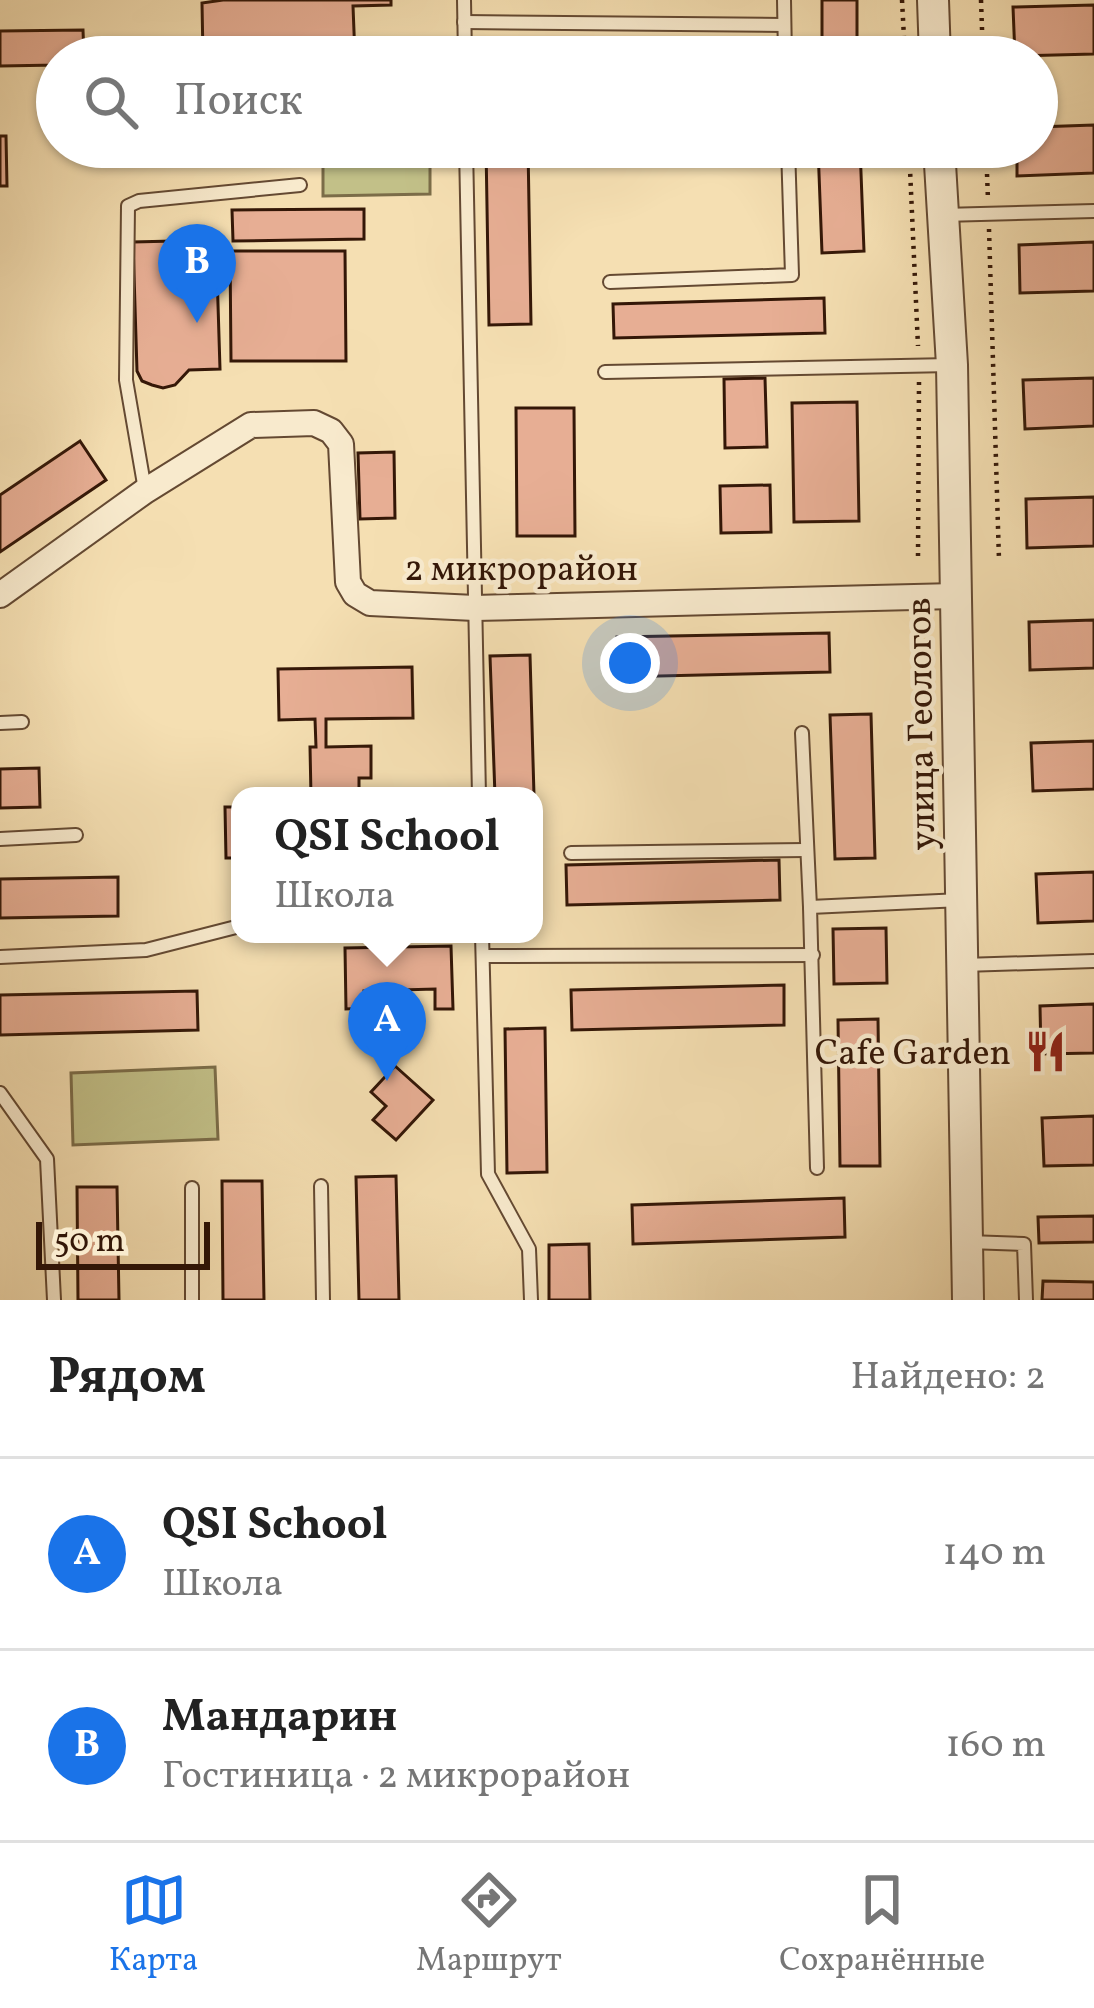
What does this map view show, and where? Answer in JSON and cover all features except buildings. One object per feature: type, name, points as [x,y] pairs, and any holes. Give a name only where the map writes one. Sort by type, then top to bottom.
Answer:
[{"type":"street","points":[[933,0],[934,36]]},
{"type":"street","name":"улица Геологов","points":[[940,168],[952,365],[968,1300]]},
{"type":"street","name":"2 микрорайон","points":[[0,595],[145,491],[251,425],[314,423],[332,431],[341,444],[348,582],[355,594],[370,603],[475,608],[956,596]]},
{"type":"lane","points":[[464,0],[464,36]]},
{"type":"lane","points":[[784,0],[784,36]]},
{"type":"lane","points":[[464,22],[784,25]]},
{"type":"lane","points":[[466,168],[478,787]]},
{"type":"lane","points":[[610,282],[792,275],[789,168]]},
{"type":"lane","points":[[145,491],[126,380],[128,206],[299,185]]},
{"type":"lane","points":[[942,215],[1094,211]]},
{"type":"lane","points":[[605,372],[952,365]]},
{"type":"lane","points":[[0,722],[22,722]]},
{"type":"lane","points":[[802,733],[817,1168]]},
{"type":"lane","points":[[0,839],[76,835]]},
{"type":"lane","points":[[571,854],[805,850]]},
{"type":"lane","points":[[810,907],[961,900]]},
{"type":"lane","points":[[0,957],[146,950],[231,928]]},
{"type":"lane","points":[[483,943],[488,1174],[529,1249],[531,1300]]},
{"type":"lane","points":[[484,956],[813,955]]},
{"type":"lane","points":[[962,965],[1094,961]]},
{"type":"lane","points":[[0,1093],[47,1159],[54,1300]]},
{"type":"lane","points":[[320,1186],[323,1300]]},
{"type":"lane","points":[[192,1188],[192,1300]]},
{"type":"lane","points":[[967,1242],[1024,1244],[1026,1300]]},
{"type":"path","points":[[902,0],[904,36]]},
{"type":"path","points":[[981,0],[982,36]]},
{"type":"path","points":[[987,168],[999,560]]},
{"type":"shaded area","points":[[323,168],[430,168],[430,194],[323,196]]},
{"type":"shaded area","points":[[215,1067],[218,1139],[73,1145],[71,1073]]},
{"type":"place","name":"Мандарин","points":[[197,323]]},
{"type":"place","name":"Cafe Garden","points":[[1045,1051]]},
{"type":"place","name":"QSI School","points":[[387,1081]]}]
